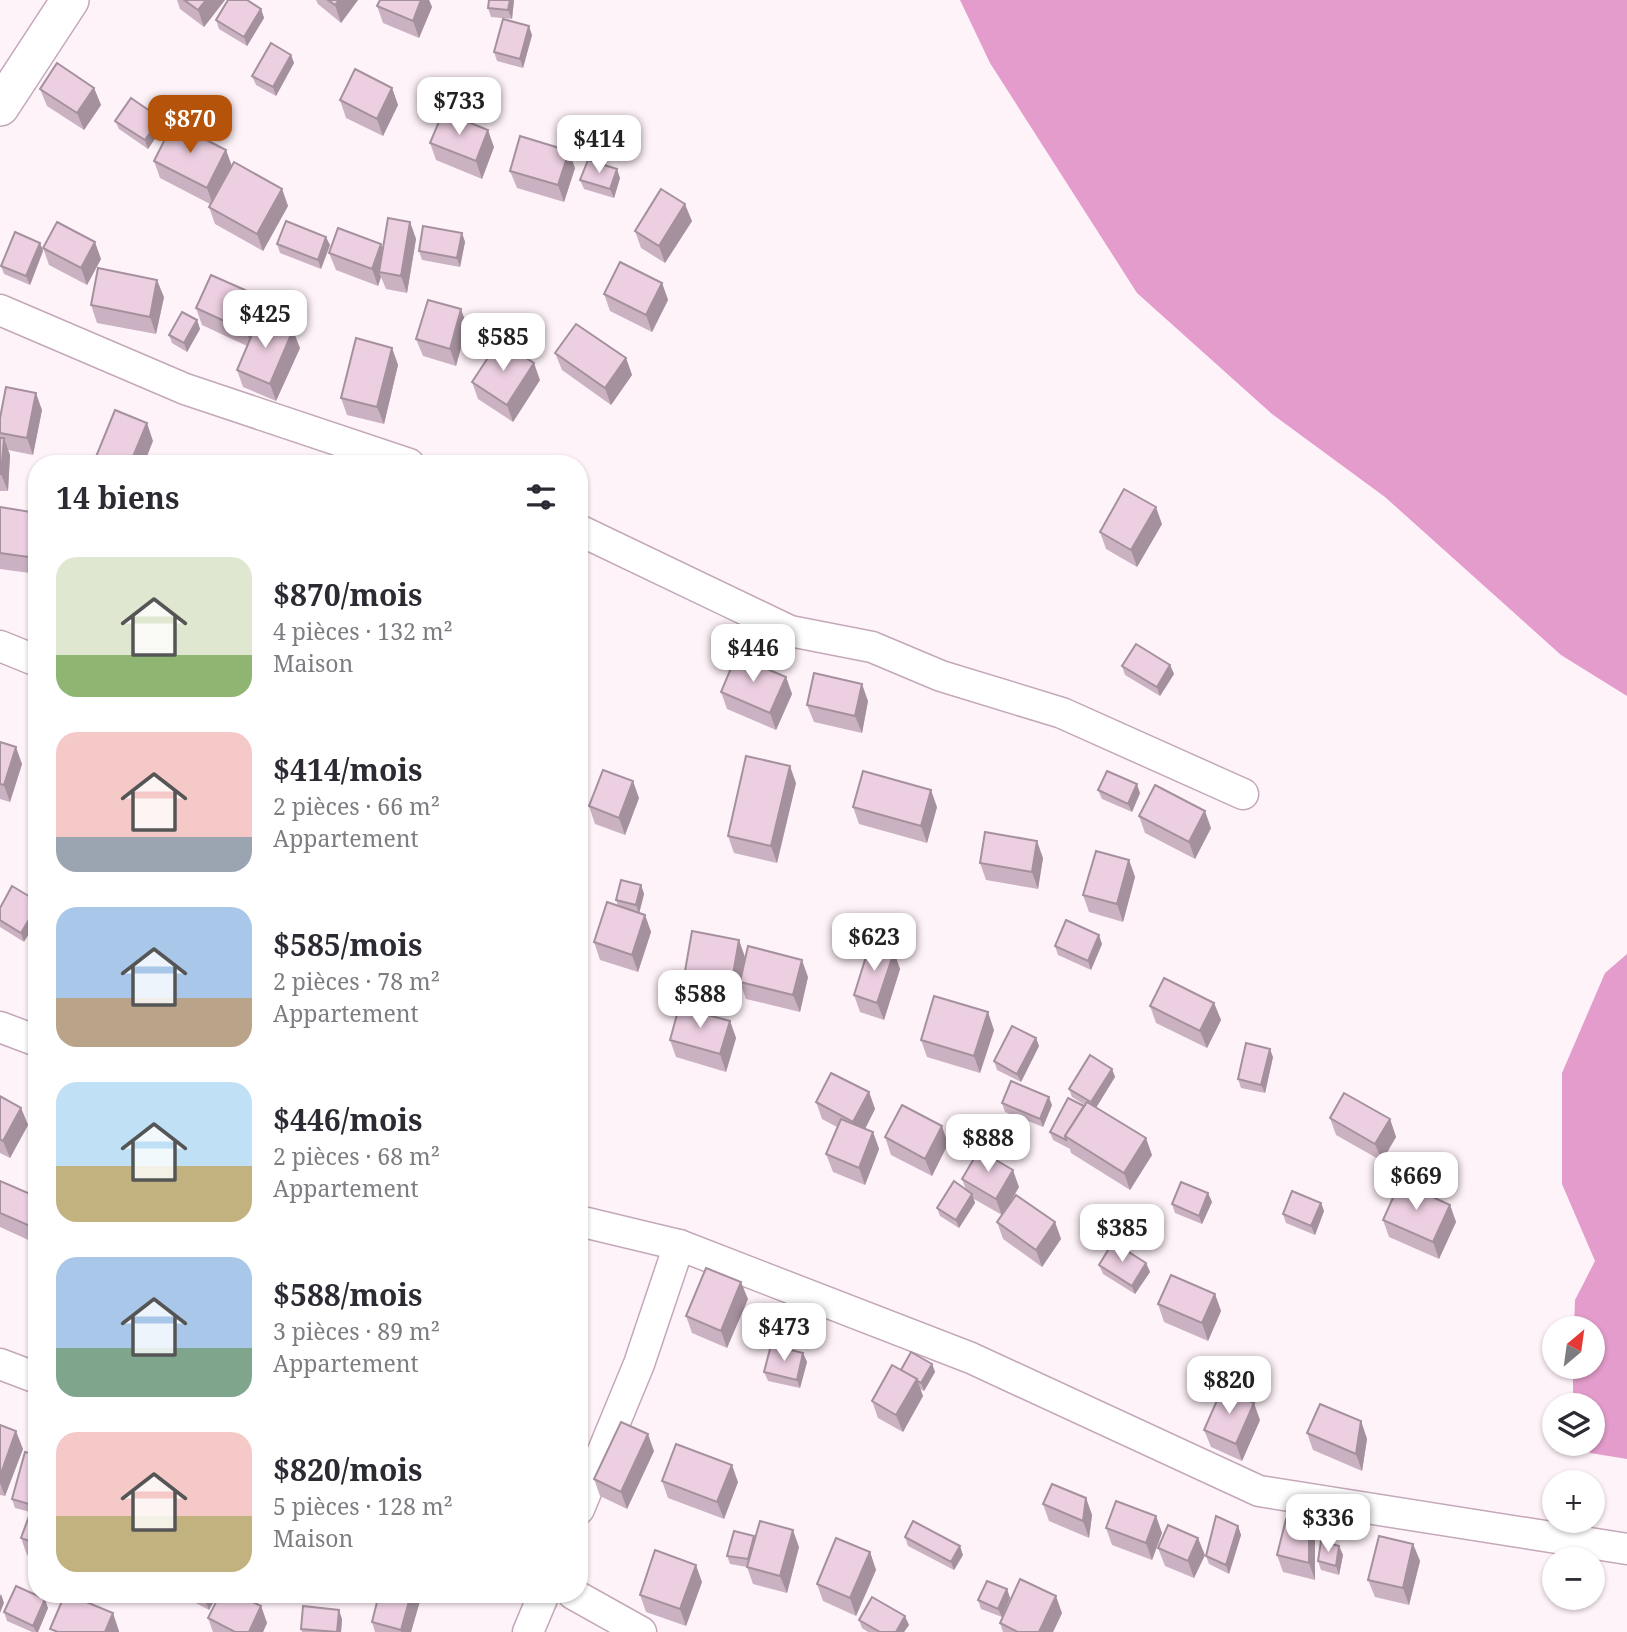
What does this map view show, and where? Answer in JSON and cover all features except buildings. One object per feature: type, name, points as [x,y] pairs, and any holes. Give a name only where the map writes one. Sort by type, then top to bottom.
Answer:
[{"type":"street","points":[[0,107],[70,0]]},
{"type":"street","points":[[0,310],[186,389],[383,455]]},
{"type":"street","points":[[588,536],[790,631],[872,647],[942,676],[1062,713],[1243,794]]},
{"type":"street","points":[[0,646],[28,657]]},
{"type":"street","points":[[0,1027],[28,1038]]},
{"type":"street","points":[[588,1223],[680,1245],[971,1358],[1259,1491],[1627,1549]]},
{"type":"street","points":[[588,1487],[639,1364],[680,1245]]},
{"type":"street","points":[[0,1364],[28,1375]]},
{"type":"street","points":[[588,1602],[641,1632]]},
{"type":"street","points":[[528,1632],[540,1603]]},
{"type":"shaded area","points":[[960,0],[1627,0],[1627,696],[1561,655],[1385,497],[1272,414],[1137,293],[990,63]]},
{"type":"shaded area","points":[[1627,954],[1627,1459],[1605,1455],[1605,1393],[1573,1393],[1573,1379],[1605,1379],[1605,1316],[1574,1316],[1575,1300],[1595,1261],[1562,1184],[1562,1073],[1605,973]]}]
